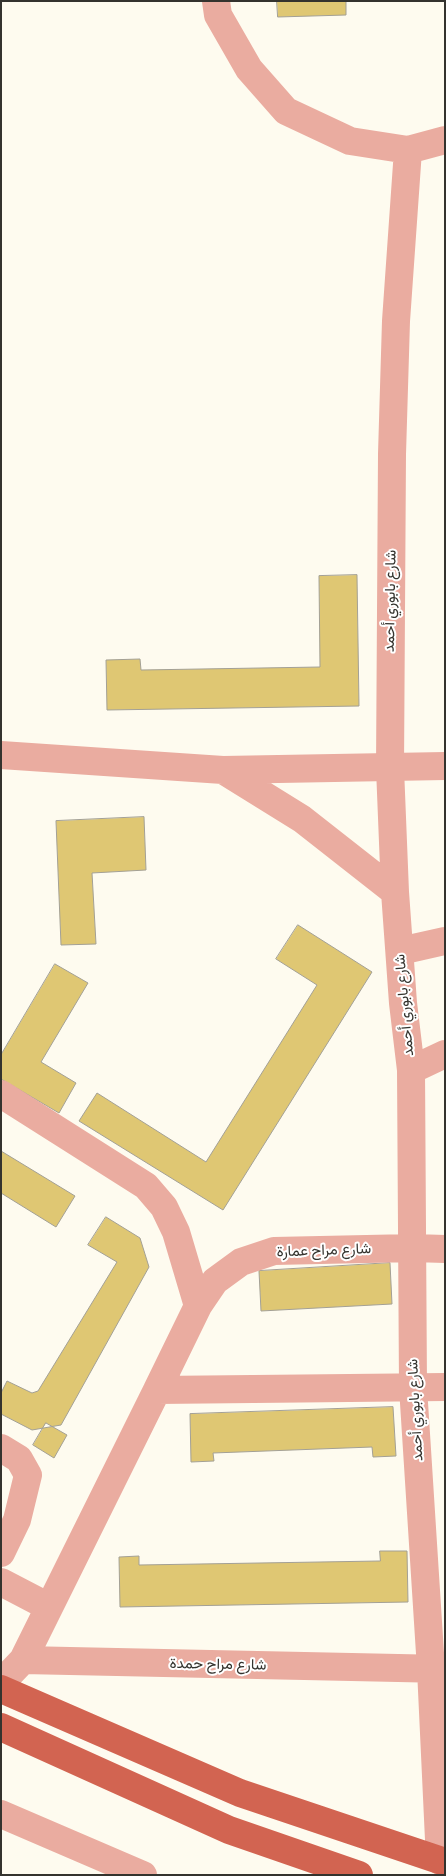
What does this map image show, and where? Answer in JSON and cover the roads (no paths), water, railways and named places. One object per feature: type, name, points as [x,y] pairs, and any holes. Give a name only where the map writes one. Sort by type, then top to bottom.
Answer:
[{"type":"main road","points":[[1,1689],[240,1793],[442,1861]]},
{"type":"main road","points":[[1,1727],[229,1830],[359,1875]]},
{"type":"street","points":[[216,1],[218,15],[248,69],[286,111],[350,141],[408,150],[445,140]]},
{"type":"street","name":"شارع بابوري أحمد","points":[[408,150],[396,321],[392,454],[390,768],[395,892],[403,1003],[411,1070],[414,1387],[438,1669],[442,1861]]},
{"type":"street","points":[[1,755],[222,770],[445,766]]},
{"type":"street","points":[[222,770],[302,819],[395,892]]},
{"type":"street","points":[[400,952],[445,941]]},
{"type":"street","points":[[411,1070],[445,1054]]},
{"type":"street","points":[[1,1094],[146,1186],[164,1206],[176,1232],[198,1306]]},
{"type":"street","name":"شارع مراح عمارة","points":[[23,1660],[198,1306],[215,1281],[241,1262],[274,1251],[445,1249]]},
{"type":"street","points":[[157,1390],[445,1387]]},
{"type":"street","points":[[1,1448],[19,1459],[28,1475],[17,1520],[1,1553]]},
{"type":"street","points":[[1,1582],[49,1606]]},
{"type":"street","points":[[1,1682],[23,1660]]},
{"type":"street","name":"شارع مراح حمدة","points":[[23,1660],[438,1669]]},
{"type":"street","points":[[1,1814],[143,1875]]}]
